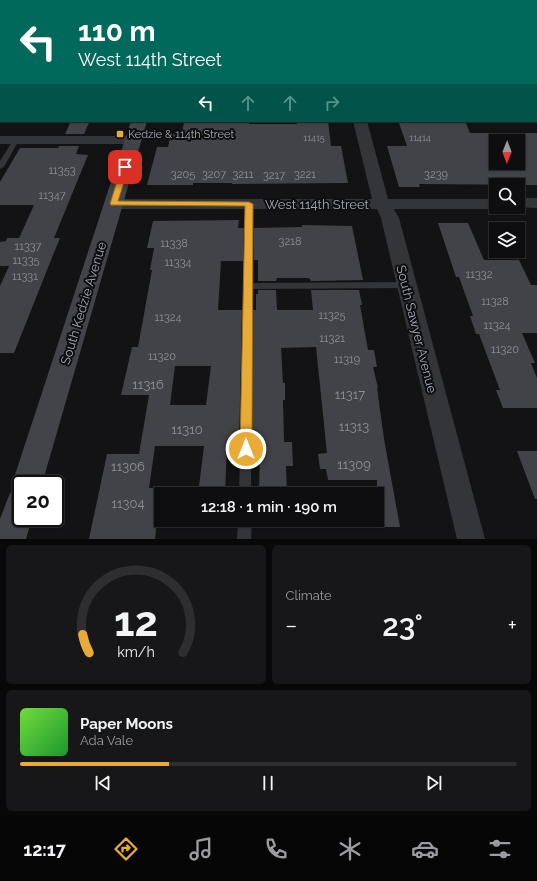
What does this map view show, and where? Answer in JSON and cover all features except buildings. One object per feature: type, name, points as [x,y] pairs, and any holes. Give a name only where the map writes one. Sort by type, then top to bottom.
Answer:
[{"type":"main road","name":"South Kedzie Avenue","points":[[30,475],[136,131]]},
{"type":"main road","points":[[10,539],[14,527]]},
{"type":"street","name":"South Sawyer Avenue","points":[[360,122],[377,193],[390,218],[471,539]]},
{"type":"street","points":[[0,140],[136,131]]},
{"type":"street","points":[[525,204],[537,203]]},
{"type":"street","name":"West 114th Street","points":[[114,204],[489,204]]},
{"type":"lane","points":[[0,167],[16,140]]},
{"type":"lane","points":[[245,487],[249,204]]},
{"type":"lane","points":[[248,286],[406,285]]},
{"type":"lane","points":[[244,539],[245,527]]},
{"type":"place","name":"Kedzie & 114th Street","points":[[120,134]]},
{"type":"route","points":[[125,167],[114,204],[249,204],[246,449]]}]
